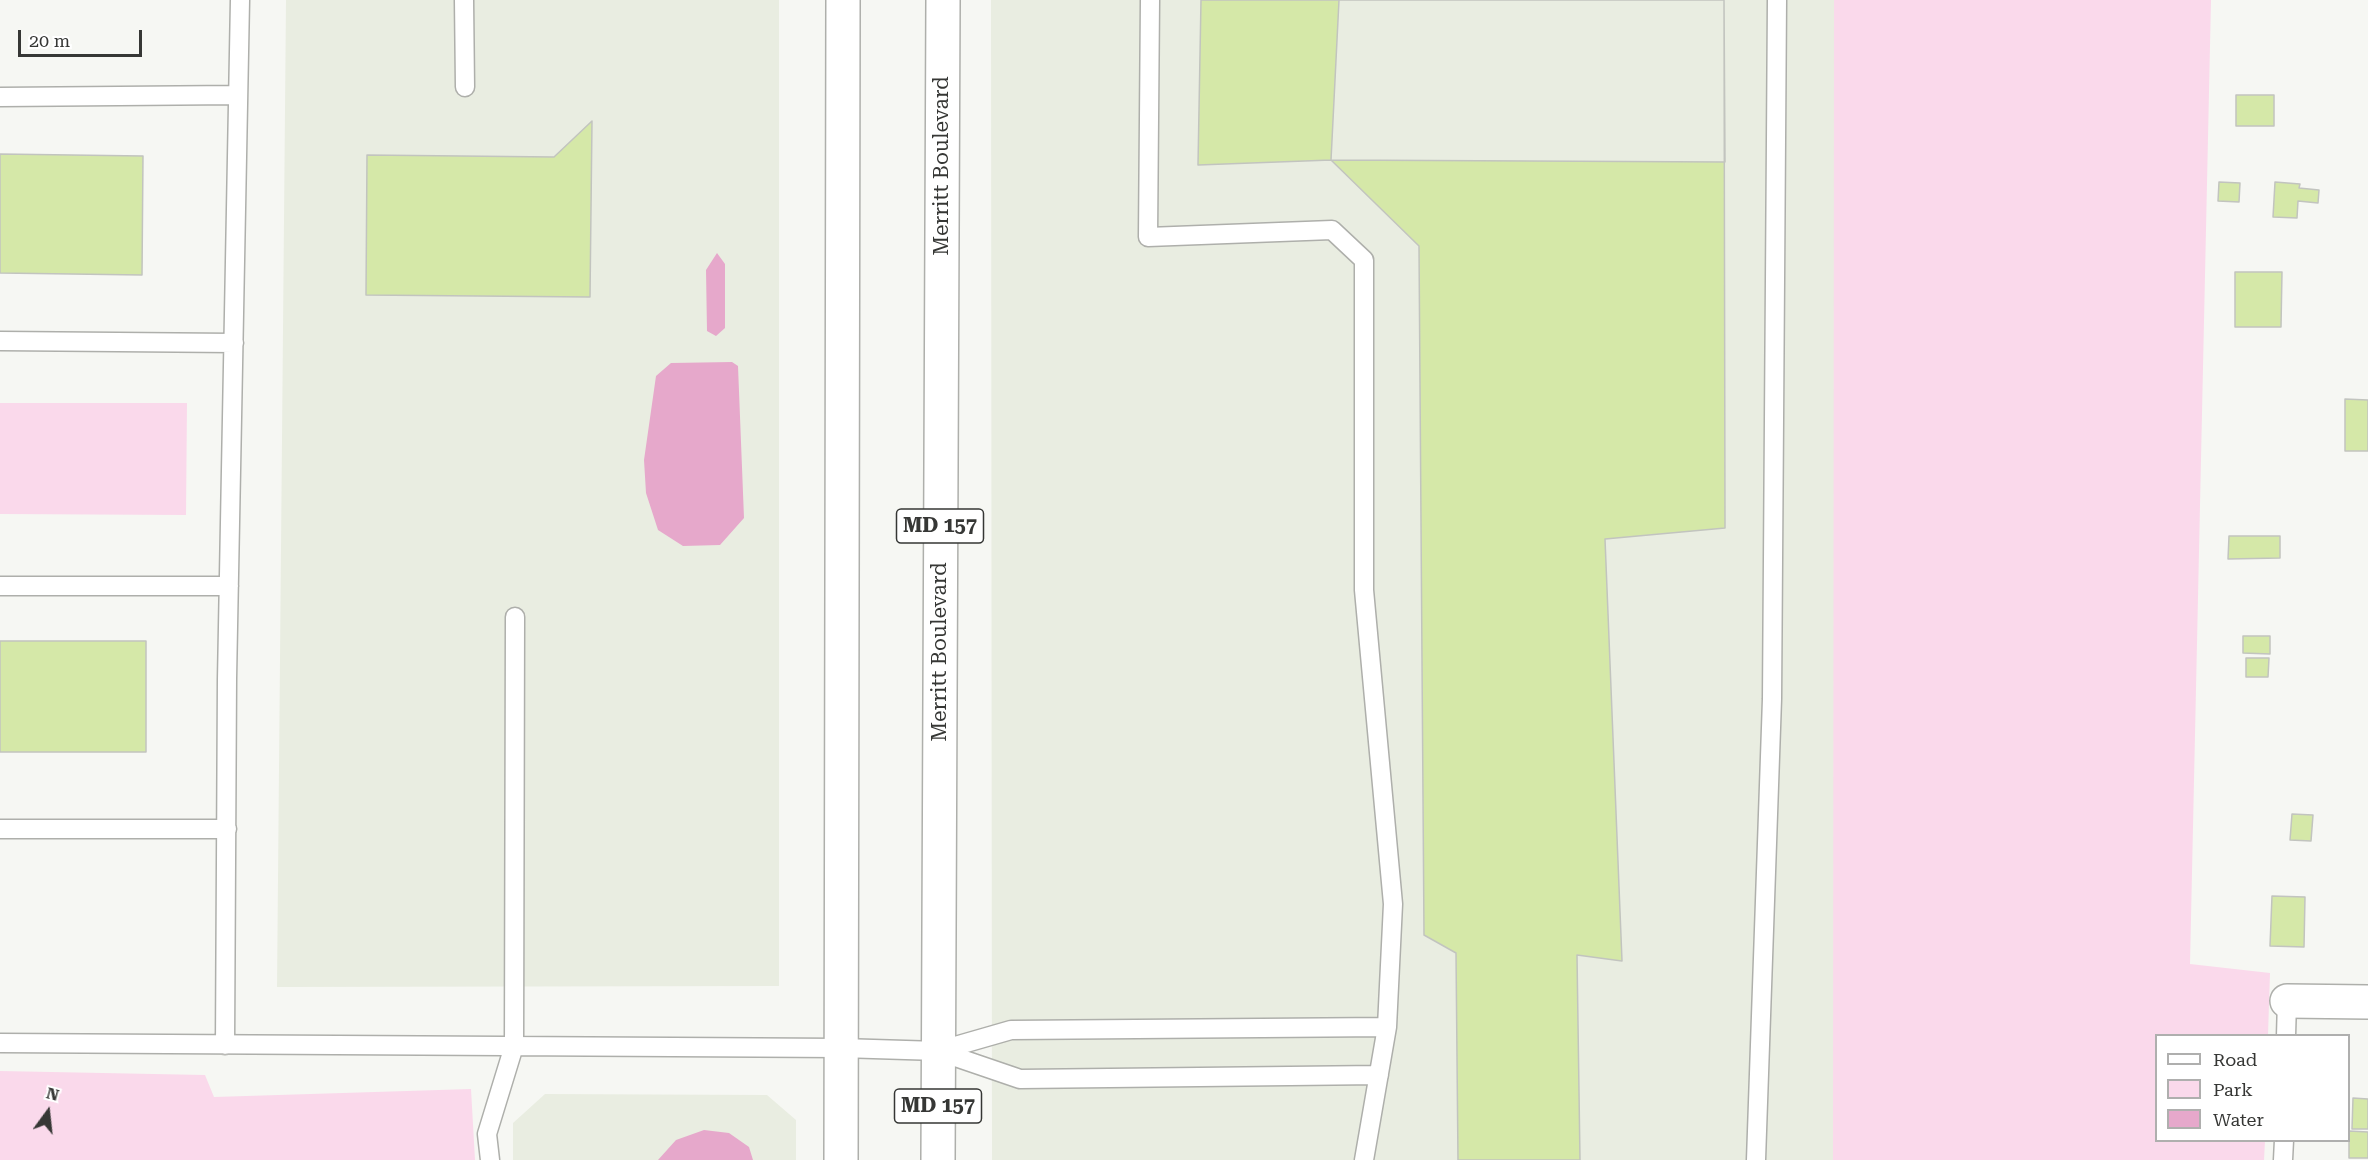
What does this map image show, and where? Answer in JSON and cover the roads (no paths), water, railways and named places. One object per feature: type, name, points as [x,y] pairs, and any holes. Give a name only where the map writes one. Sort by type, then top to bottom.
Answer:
[{"type":"main road","name":"Merritt Boulevard","points":[[938,1160],[943,0]]},
{"type":"main road","points":[[836,4],[841,1160]]},
{"type":"main road","points":[[2287,1001],[2368,1002]]},
{"type":"lane","points":[[225,1045],[229,586],[240,0]]},
{"type":"lane","points":[[464,0],[465,87]]},
{"type":"lane","points":[[1150,0],[1148,237],[1332,230],[1364,260],[1364,590],[1394,904],[1387,1028],[1364,1160]]},
{"type":"lane","points":[[1756,1160],[1772,699],[1777,0]]},
{"type":"lane","points":[[0,97],[237,95]]},
{"type":"lane","points":[[0,341],[234,343]]},
{"type":"lane","points":[[0,586],[229,586]]},
{"type":"lane","points":[[490,1160],[487,1134],[514,1046],[515,617]]},
{"type":"lane","points":[[0,829],[226,829]]},
{"type":"lane","points":[[2286,1034],[2287,1001]]},
{"type":"lane","points":[[938,1051],[1011,1030],[1387,1028]]},
{"type":"lane","points":[[0,1043],[841,1048],[938,1051],[1020,1079],[1379,1075]]},
{"type":"lane","points":[[2283,1160],[2284,1142]]},
{"type":"water","points":[[717,253],[725,264],[725,328],[716,336],[707,331],[706,270]]},
{"type":"water","points":[[732,362],[738,366],[744,518],[720,545],[683,546],[658,530],[646,493],[644,460],[656,376],[671,363]]},
{"type":"water","points":[[704,1130],[729,1133],[749,1147],[753,1160],[658,1160],[676,1140]]}]
